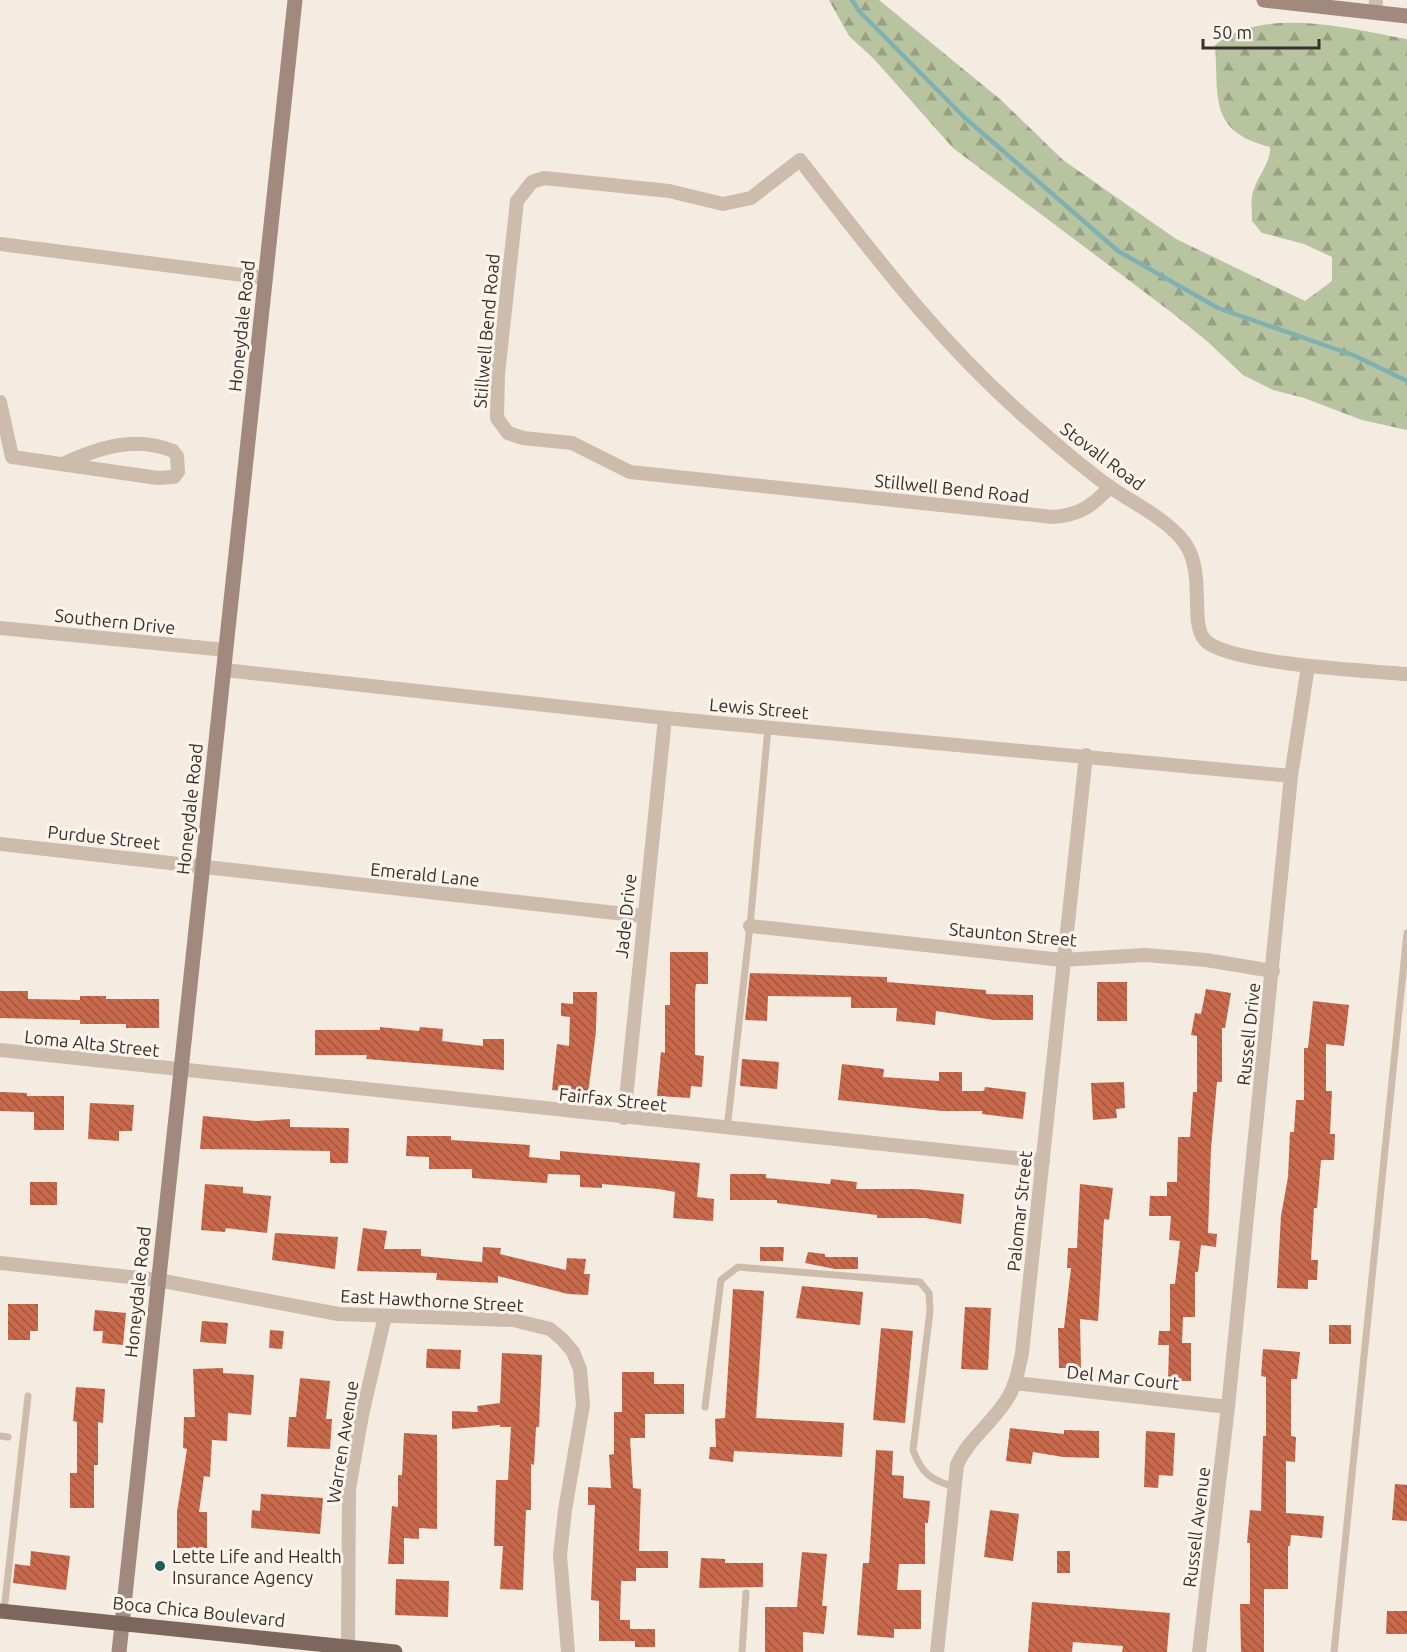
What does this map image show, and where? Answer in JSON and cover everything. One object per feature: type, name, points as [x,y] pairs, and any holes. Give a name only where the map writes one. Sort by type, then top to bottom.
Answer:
[{"type":"main road","name":"Boca Chica Boulevard","points":[[2,1611],[395,1652]]},
{"type":"street","name":"Honeydale Road","points":[[119,1652],[295,0]]},
{"type":"street","points":[[1264,0],[1375,6],[1407,16]]},
{"type":"street","name":"Stillwell Bend Road","points":[[800,160],[751,198],[723,204],[669,191],[588,181],[544,178],[532,182],[517,201],[514,215],[498,374],[497,418],[501,427],[508,433],[523,438],[572,443],[630,472],[1041,516],[1069,516],[1083,512],[1094,505],[1110,487]]},
{"type":"street","name":"Stovall Road","points":[[800,160],[889,275],[952,349],[1032,423],[1110,487],[1167,525],[1191,551],[1197,568],[1198,627],[1207,642],[1230,652],[1308,666],[1407,674]]},
{"type":"street","points":[[0,244],[266,278]]},
{"type":"street","points":[[0,402],[6,457],[158,478],[174,477],[178,472],[177,456],[173,451],[137,444],[100,448],[63,464]]},
{"type":"street","name":"Southern Drive","points":[[0,628],[226,650]]},
{"type":"street","name":"Russell Drive","points":[[1228,1407],[1291,776],[1308,666]]},
{"type":"street","name":"Lewis Street","points":[[224,670],[665,718],[1086,755],[1291,776]]},
{"type":"street","name":"Jade Drive","points":[[624,1118],[665,718]]},
{"type":"street","name":"Palomar Street","points":[[937,1652],[957,1465],[965,1447],[988,1423],[1009,1395],[1015,1383],[1022,1353],[1062,960],[1086,755]]},
{"type":"street","name":"Purdue Street","points":[[0,844],[197,865],[202,868]]},
{"type":"street","name":"Emerald Lane","points":[[202,868],[643,916]]},
{"type":"street","name":"Staunton Street","points":[[750,926],[1062,960],[1145,955],[1206,960],[1273,971]]},
{"type":"street","name":"Loma Alta Street","points":[[0,1050],[180,1071]]},
{"type":"street","name":"Fairfax Street","points":[[180,1071],[1042,1161]]},
{"type":"street","name":"East Hawthorne Street","points":[[0,1263],[158,1280],[338,1314],[513,1320],[550,1329],[564,1340],[573,1352],[580,1369],[583,1405],[565,1510],[560,1555],[565,1643],[568,1652]]},
{"type":"street","name":"Warren Avenue","points":[[348,1647],[349,1489],[362,1415],[385,1316]]},
{"type":"street","name":"Del Mar Court","points":[[1015,1383],[1228,1407]]},
{"type":"street","name":"Russell Avenue","points":[[1199,1652],[1228,1407]]},
{"type":"lane","points":[[727,1129],[750,926],[768,727]]},
{"type":"lane","points":[[1334,1652],[1407,933]]},
{"type":"lane","points":[[705,1407],[721,1280],[730,1271],[738,1267],[920,1282],[928,1293],[930,1311],[913,1450],[919,1467],[935,1480],[954,1487]]},
{"type":"lane","points":[[2,1611],[28,1396]]},
{"type":"lane","points":[[0,1551],[10,1553]]},
{"type":"lane","points":[[742,1652],[746,1593]]},
{"type":"green space","points":[[829,0],[879,0],[1001,100],[1063,160],[1176,239],[1305,301],[1332,281],[1332,257],[1304,244],[1262,233],[1252,221],[1252,197],[1268,160],[1270,147],[1250,140],[1236,132],[1226,122],[1218,96],[1215,45],[1235,33],[1258,26],[1283,23],[1335,26],[1407,39],[1407,430],[1362,420],[1304,398],[1273,390],[1243,375],[1171,312],[953,148],[874,59],[849,36]]},
{"type":"building","points":[[670,952],[708,952],[708,984],[696,984],[695,993],[695,1055],[704,1056],[702,1087],[691,1086],[690,1098],[657,1096],[661,1052],[665,1053],[665,1005],[670,1005]]},
{"type":"building","points":[[750,973],[887,977],[887,982],[986,990],[986,994],[1033,995],[1033,1020],[994,1020],[936,1011],[935,1025],[896,1021],[897,1008],[851,1008],[851,997],[768,996],[767,1021],[745,1020]]},
{"type":"building","points":[[1097,982],[1127,982],[1127,1021],[1097,1021]]},
{"type":"building","points":[[1206,989],[1231,993],[1225,1028],[1222,1028],[1222,1082],[1217,1082],[1211,1148],[1208,1233],[1217,1234],[1216,1247],[1201,1245],[1198,1272],[1195,1272],[1195,1317],[1183,1317],[1182,1343],[1191,1343],[1191,1381],[1168,1381],[1169,1345],[1158,1345],[1159,1331],[1170,1331],[1170,1284],[1175,1284],[1180,1241],[1169,1240],[1171,1216],[1149,1216],[1150,1196],[1167,1196],[1167,1182],[1177,1182],[1178,1137],[1190,1137],[1193,1092],[1197,1092],[1197,1036],[1191,1035],[1195,1013],[1201,1014]]},
{"type":"building","points":[[0,991],[28,991],[28,999],[80,1000],[80,996],[106,996],[106,999],[159,999],[159,1028],[126,1028],[126,1024],[80,1024],[80,1020],[0,1018]]},
{"type":"building","points":[[573,992],[597,992],[596,1031],[588,1094],[552,1090],[557,1044],[569,1046],[570,1017],[561,1016],[561,1003],[573,1004]]},
{"type":"building","points":[[1313,1001],[1349,1005],[1344,1046],[1326,1044],[1326,1091],[1332,1091],[1330,1134],[1335,1134],[1334,1160],[1321,1160],[1317,1208],[1314,1208],[1311,1260],[1318,1260],[1317,1280],[1308,1280],[1308,1289],[1277,1288],[1281,1216],[1288,1177],[1290,1132],[1294,1132],[1296,1100],[1304,1100],[1304,1048],[1308,1048]]},
{"type":"building","points":[[380,1027],[419,1031],[420,1027],[443,1029],[442,1041],[483,1046],[483,1039],[504,1039],[504,1070],[366,1059],[367,1055],[315,1055],[315,1030],[380,1030]]},
{"type":"building","points":[[742,1059],[779,1062],[777,1089],[740,1086]]},
{"type":"building","points":[[842,1064],[884,1069],[883,1077],[939,1081],[939,1072],[962,1072],[962,1091],[984,1091],[985,1087],[1026,1092],[1023,1119],[982,1114],[982,1111],[942,1111],[838,1100]]},
{"type":"building","points":[[1124,1082],[1125,1108],[1116,1109],[1117,1118],[1093,1120],[1091,1083]]},
{"type":"building","points":[[0,1092],[27,1093],[27,1096],[64,1096],[64,1130],[34,1130],[34,1112],[0,1111]]},
{"type":"building","points":[[90,1103],[134,1105],[132,1131],[119,1131],[119,1141],[88,1139]]},
{"type":"building","points":[[203,1116],[256,1121],[290,1119],[290,1127],[349,1128],[348,1163],[330,1163],[330,1151],[200,1149]]},
{"type":"building","points":[[407,1136],[451,1136],[451,1140],[530,1145],[529,1157],[560,1160],[560,1151],[700,1163],[697,1197],[714,1199],[713,1221],[673,1218],[675,1192],[659,1189],[602,1184],[602,1188],[580,1187],[580,1175],[548,1174],[547,1183],[472,1178],[472,1169],[429,1169],[429,1157],[406,1156]]},
{"type":"building","points":[[730,1174],[766,1174],[766,1178],[830,1184],[831,1179],[857,1182],[856,1189],[915,1189],[964,1194],[961,1224],[925,1218],[877,1218],[877,1215],[777,1203],[777,1200],[730,1200]]},
{"type":"building","points":[[30,1182],[57,1182],[57,1205],[30,1205]]},
{"type":"building","points":[[205,1184],[243,1187],[243,1193],[271,1196],[267,1233],[226,1228],[225,1232],[201,1230]]},
{"type":"building","points":[[1080,1184],[1113,1188],[1109,1220],[1104,1219],[1098,1321],[1080,1319],[1081,1368],[1059,1368],[1058,1328],[1064,1328],[1071,1268],[1067,1268],[1068,1248],[1077,1248]]},
{"type":"building","points":[[363,1228],[387,1231],[384,1249],[421,1249],[421,1256],[482,1262],[483,1247],[501,1248],[500,1254],[566,1270],[567,1258],[586,1259],[584,1274],[590,1274],[588,1295],[568,1294],[498,1276],[498,1283],[436,1280],[437,1273],[357,1271]]},
{"type":"building","points":[[275,1233],[338,1237],[335,1269],[272,1260]]},
{"type":"building","points":[[760,1247],[784,1247],[783,1261],[760,1261]]},
{"type":"building","points":[[808,1252],[825,1254],[825,1257],[858,1257],[858,1269],[835,1269],[805,1263]]},
{"type":"building","points":[[802,1286],[863,1292],[860,1325],[796,1318]]},
{"type":"building","points":[[733,1289],[764,1291],[756,1418],[844,1423],[842,1457],[734,1451],[733,1462],[709,1459],[710,1447],[716,1447],[715,1419],[725,1418]]},
{"type":"building","points":[[8,1304],[38,1304],[38,1331],[30,1331],[30,1340],[8,1340]]},
{"type":"building","points":[[965,1307],[991,1308],[988,1370],[961,1369]]},
{"type":"building","points":[[95,1310],[126,1313],[123,1345],[102,1343],[103,1331],[93,1331]]},
{"type":"building","points":[[202,1321],[228,1323],[226,1344],[200,1342]]},
{"type":"building","points":[[1329,1325],[1351,1325],[1351,1344],[1329,1344]]},
{"type":"building","points":[[881,1328],[913,1331],[905,1423],[873,1420]]},
{"type":"building","points":[[270,1330],[284,1331],[282,1349],[269,1348]]},
{"type":"building","points":[[427,1349],[461,1350],[460,1369],[426,1368]]},
{"type":"building","points":[[1263,1349],[1300,1352],[1297,1379],[1291,1379],[1291,1436],[1296,1437],[1295,1462],[1286,1461],[1286,1513],[1324,1516],[1322,1538],[1291,1535],[1290,1546],[1288,1546],[1288,1589],[1264,1589],[1264,1652],[1241,1652],[1240,1604],[1250,1604],[1250,1543],[1247,1543],[1250,1510],[1261,1511],[1263,1436],[1266,1436],[1266,1377],[1261,1376]]},
{"type":"building","points":[[502,1353],[542,1355],[539,1427],[536,1427],[534,1465],[531,1464],[531,1510],[526,1510],[523,1590],[500,1589],[503,1546],[494,1546],[496,1480],[508,1480],[511,1427],[500,1427],[500,1425],[452,1429],[452,1411],[478,1412],[477,1406],[500,1403]]},
{"type":"building","points":[[223,1368],[223,1373],[254,1375],[251,1415],[228,1413],[227,1441],[212,1440],[210,1477],[204,1476],[199,1512],[207,1512],[207,1548],[177,1548],[177,1512],[187,1449],[183,1448],[184,1417],[195,1417],[193,1369]]},
{"type":"building","points":[[622,1372],[654,1372],[654,1384],[684,1384],[684,1414],[645,1414],[645,1438],[630,1438],[633,1488],[641,1489],[639,1551],[668,1551],[668,1568],[636,1568],[636,1581],[621,1581],[620,1620],[630,1620],[630,1629],[655,1629],[655,1647],[635,1647],[635,1641],[599,1641],[599,1601],[591,1600],[595,1505],[588,1505],[588,1487],[611,1488],[609,1455],[614,1454],[614,1412],[622,1412]]},
{"type":"building","points":[[300,1378],[330,1381],[326,1419],[332,1419],[330,1449],[287,1447],[289,1417],[296,1417]]},
{"type":"building","points":[[76,1387],[105,1389],[103,1423],[98,1422],[98,1465],[94,1465],[94,1508],[70,1508],[70,1473],[77,1473],[77,1422],[73,1421]]},
{"type":"building","points":[[1010,1428],[1064,1434],[1064,1430],[1099,1431],[1099,1458],[1063,1457],[1033,1452],[1031,1464],[1006,1461]]},
{"type":"building","points":[[1146,1431],[1175,1433],[1173,1476],[1159,1475],[1158,1488],[1144,1487]]},
{"type":"building","points":[[404,1433],[437,1435],[437,1529],[419,1528],[419,1539],[404,1538],[404,1564],[388,1564],[392,1506],[398,1507],[398,1475],[402,1475]]},
{"type":"building","points":[[876,1450],[893,1451],[892,1475],[904,1476],[903,1498],[930,1501],[928,1523],[925,1523],[925,1564],[899,1564],[897,1590],[921,1590],[921,1629],[894,1629],[894,1638],[857,1635],[863,1563],[869,1563]]},
{"type":"building","points":[[1395,1484],[1407,1485],[1407,1521],[1392,1520]]},
{"type":"building","points":[[261,1494],[323,1498],[320,1534],[251,1528],[252,1510],[260,1511]]},
{"type":"building","points":[[990,1510],[1019,1514],[1013,1561],[984,1557]]},
{"type":"building","points":[[31,1551],[70,1556],[66,1590],[13,1583],[15,1564],[30,1566]]},
{"type":"building","points":[[1057,1551],[1070,1551],[1070,1573],[1057,1573]]},
{"type":"building","points":[[802,1552],[827,1554],[822,1606],[827,1606],[824,1634],[803,1632],[803,1652],[765,1652],[765,1607],[797,1607]]},
{"type":"building","points":[[701,1558],[725,1559],[725,1563],[763,1563],[763,1587],[699,1588]]},
{"type":"building","points":[[396,1579],[449,1581],[448,1617],[395,1615]]},
{"type":"building","points":[[1032,1602],[1170,1613],[1167,1652],[1122,1652],[1123,1646],[1073,1642],[1072,1652],[1028,1652]]},
{"type":"building","points":[[1387,1611],[1407,1611],[1407,1634],[1386,1634]]},
{"type":"waterway","points":[[852,0],[859,11],[965,118],[1118,251],[1218,308],[1353,355],[1407,381]]},
{"type":"place","name":"Lette Life and Health Insurance Agency","points":[[160,1566]]}]
